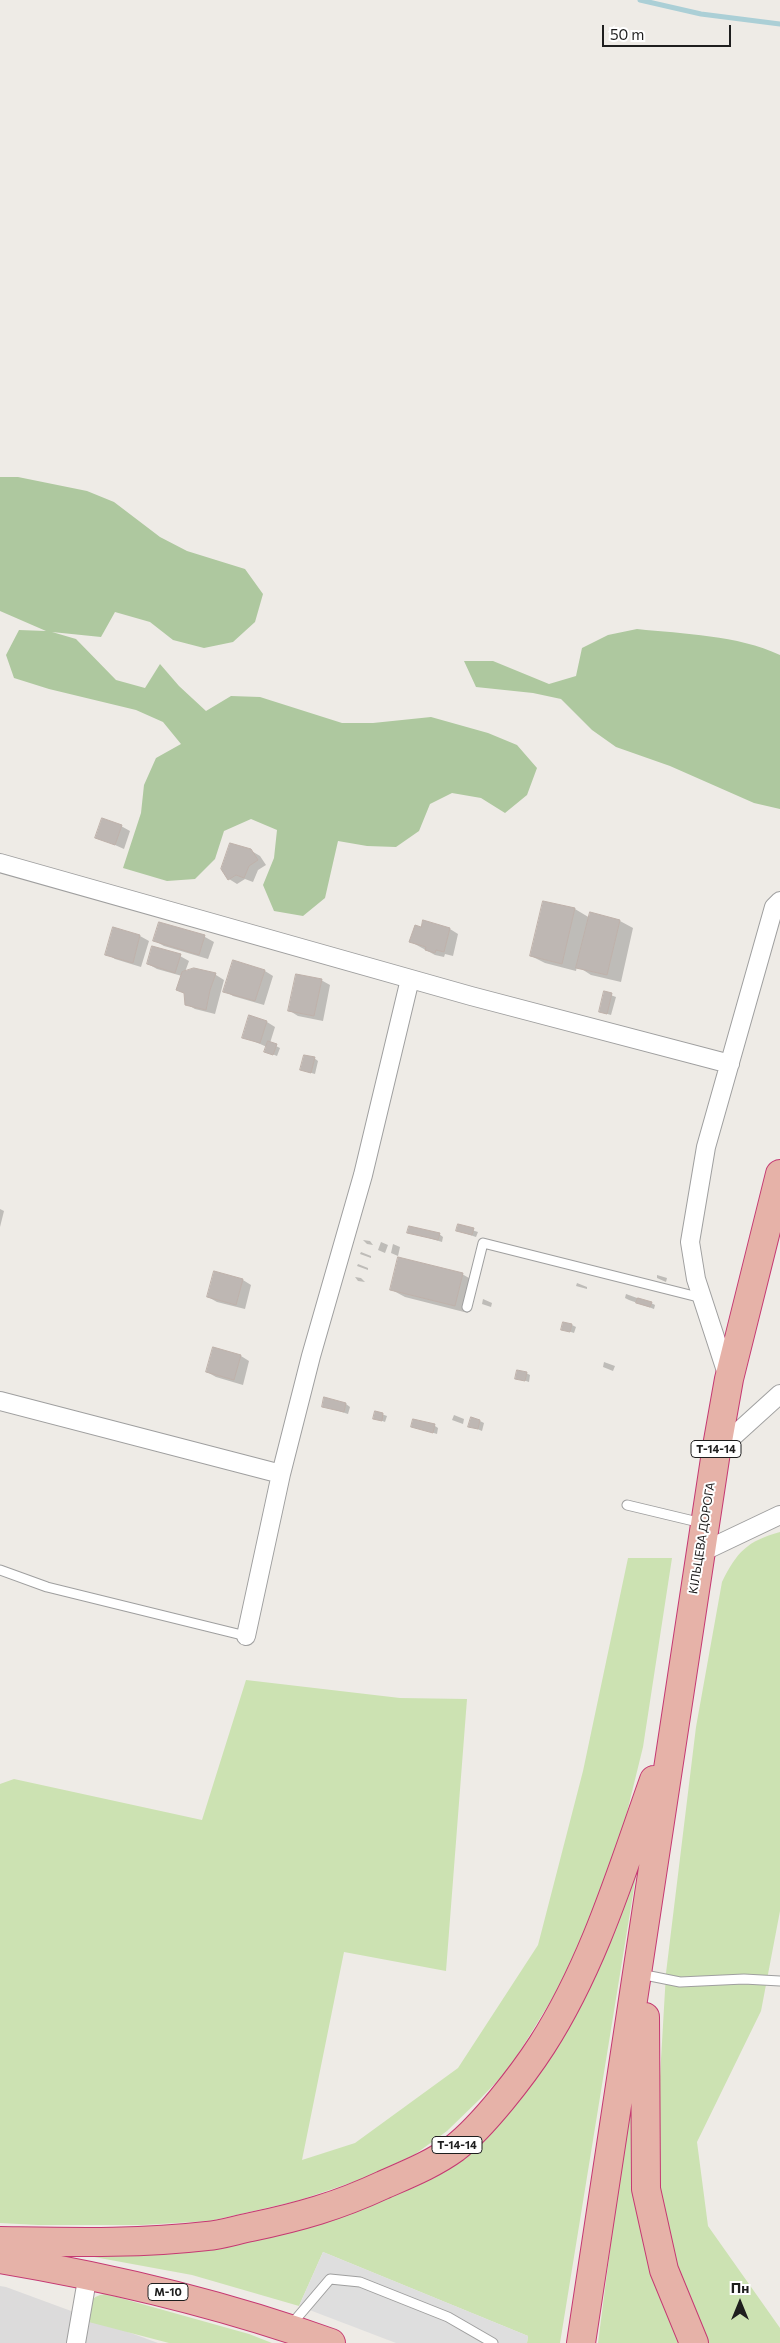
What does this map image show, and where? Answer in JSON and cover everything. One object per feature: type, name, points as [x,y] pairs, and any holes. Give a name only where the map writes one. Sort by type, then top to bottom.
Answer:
[{"type":"highway","name":"КІЛЬЦЕВА ДОРОГА","points":[[673,1727],[728,1379],[780,1174]]},
{"type":"highway","name":"Т-14-14","points":[[581,2343],[646,1923],[673,1727]]},
{"type":"highway","name":"Т-14-14","points":[[0,2241],[93,2242],[208,2236],[306,2215],[368,2192],[424,2167],[456,2147],[490,2112],[523,2071],[542,2044],[576,1982],[601,1926],[673,1727]]},
{"type":"highway","name":"Т-14-14","points":[[646,1923],[646,2189],[664,2270],[694,2343]]},
{"type":"highway","name":"М-10","points":[[0,2259],[88,2274],[182,2296],[332,2343]]},
{"type":"street","points":[[0,863],[410,978],[730,1064]]},
{"type":"street","points":[[728,1379],[696,1279],[690,1242],[706,1148],[774,907],[780,901]]},
{"type":"street","points":[[246,1636],[282,1474],[311,1356],[363,1175],[410,978]]},
{"type":"street","points":[[716,1452],[780,1394]]},
{"type":"street","points":[[0,1401],[282,1474]]},
{"type":"street","points":[[700,1553],[780,1514]]},
{"type":"street","points":[[76,2343],[88,2274]]},
{"type":"lane","points":[[466,1307],[482,1243],[702,1298]]},
{"type":"lane","points":[[627,1506],[704,1523]]},
{"type":"lane","points":[[0,1570],[47,1587],[246,1636]]},
{"type":"lane","points":[[645,1975],[680,1982],[744,1979],[780,1981]]},
{"type":"lane","points":[[289,2328],[330,2280],[360,2282],[448,2317],[493,2343]]},
{"type":"shaded area","points":[[323,2252],[528,2336],[527,2343],[396,2343],[299,2306]]},
{"type":"shaded area","points":[[0,2286],[6,2287],[158,2343],[0,2343]]},
{"type":"green space","points":[[0,477],[18,477],[87,491],[114,502],[160,537],[187,551],[245,569],[263,594],[255,622],[233,642],[204,648],[173,640],[150,622],[115,612],[101,637],[52,632],[76,639],[116,680],[145,688],[160,664],[179,686],[206,711],[231,696],[260,697],[342,723],[373,723],[431,717],[488,733],[517,745],[537,768],[527,795],[505,813],[481,798],[452,793],[430,804],[419,831],[396,847],[367,846],[338,841],[325,898],[303,916],[274,911],[263,885],[274,858],[277,830],[251,819],[224,831],[215,859],[195,879],[167,881],[123,868],[141,813],[144,785],[156,758],[181,744],[163,722],[136,710],[49,689],[14,678],[6,655],[19,630],[46,631],[0,611]]},
{"type":"green space","points":[[637,629],[728,639],[763,648],[780,655],[780,809],[754,803],[670,766],[616,747],[592,730],[561,699],[533,693],[476,687],[464,661],[493,661],[549,684],[576,676],[582,648],[608,635]]},
{"type":"green space","points":[[780,1532],[780,1911],[761,2011],[697,2142],[708,2226],[780,2328],[780,2343],[705,2343],[683,2292],[661,2213],[656,2146],[666,1973],[696,1727],[722,1582],[738,1555],[744,1549],[759,1539]]},
{"type":"green space","points":[[628,1558],[672,1558],[643,1747],[616,1857],[566,1976],[509,2069],[447,2131],[414,2155],[362,2179],[297,2201],[210,2221],[142,2225],[0,2223],[0,1784],[14,1779],[202,1820],[246,1680],[400,1698],[467,1699],[446,1971],[344,1952],[302,2160],[355,2143],[458,2068],[538,1945],[583,1771]]},
{"type":"green space","points":[[640,1851],[560,2343],[527,2343],[528,2336],[323,2252],[299,2306],[192,2275],[67,2252],[196,2247],[469,2151]]},
{"type":"green space","points":[[630,2095],[638,2194],[683,2343],[598,2343]]},
{"type":"green space","points":[[106,2294],[249,2334],[272,2343],[169,2343],[85,2321],[88,2306],[92,2299]]},
{"type":"building","points":[[102,818],[122,825],[115,845],[95,838]]},
{"type":"building","points":[[230,843],[251,849],[258,860],[249,866],[244,878],[236,875],[228,880],[221,869]]},
{"type":"building","points":[[543,901],[575,908],[562,964],[530,956]]},
{"type":"building","points":[[590,912],[620,920],[607,975],[576,968]]},
{"type":"building","points":[[423,920],[450,928],[444,952],[436,950],[435,953],[425,950],[426,947],[409,942],[415,925],[421,927]]},
{"type":"building","points":[[159,922],[205,935],[199,955],[153,941]]},
{"type":"building","points":[[113,927],[140,935],[133,963],[105,955]]},
{"type":"building","points":[[152,946],[181,954],[175,973],[147,964]]},
{"type":"building","points":[[233,960],[265,970],[255,1001],[223,992]]},
{"type":"building","points":[[194,968],[216,973],[206,1010],[185,1005],[184,993],[176,990],[182,972]]},
{"type":"building","points":[[296,974],[322,979],[314,1016],[288,1011]]},
{"type":"building","points":[[604,991],[612,993],[607,1014],[599,1012]]},
{"type":"building","points":[[249,1015],[267,1021],[260,1043],[242,1038]]},
{"type":"building","points":[[268,1041],[277,1044],[273,1055],[264,1052]]},
{"type":"building","points":[[304,1055],[315,1057],[311,1073],[300,1070]]},
{"type":"building","points":[[458,1224],[474,1228],[472,1235],[456,1231]]},
{"type":"building","points":[[409,1226],[440,1233],[438,1240],[407,1233]]},
{"type":"building","points":[[398,1257],[463,1273],[455,1306],[390,1290]]},
{"type":"building","points":[[214,1271],[243,1279],[236,1305],[207,1297]]},
{"type":"building","points":[[638,1298],[652,1302],[650,1307],[636,1303]]},
{"type":"building","points":[[563,1322],[572,1324],[570,1332],[561,1330]]},
{"type":"building","points":[[213,1347],[241,1355],[234,1380],[206,1372]]},
{"type":"building","points":[[517,1370],[527,1372],[525,1381],[515,1379]]},
{"type":"building","points":[[324,1397],[346,1403],[344,1412],[322,1407]]},
{"type":"building","points":[[375,1411],[383,1413],[382,1421],[373,1419]]},
{"type":"building","points":[[471,1417],[480,1420],[478,1429],[468,1427]]},
{"type":"building","points":[[413,1419],[435,1424],[433,1433],[411,1427]]},
{"type":"waterway","points":[[640,0],[701,14],[780,24]]}]
